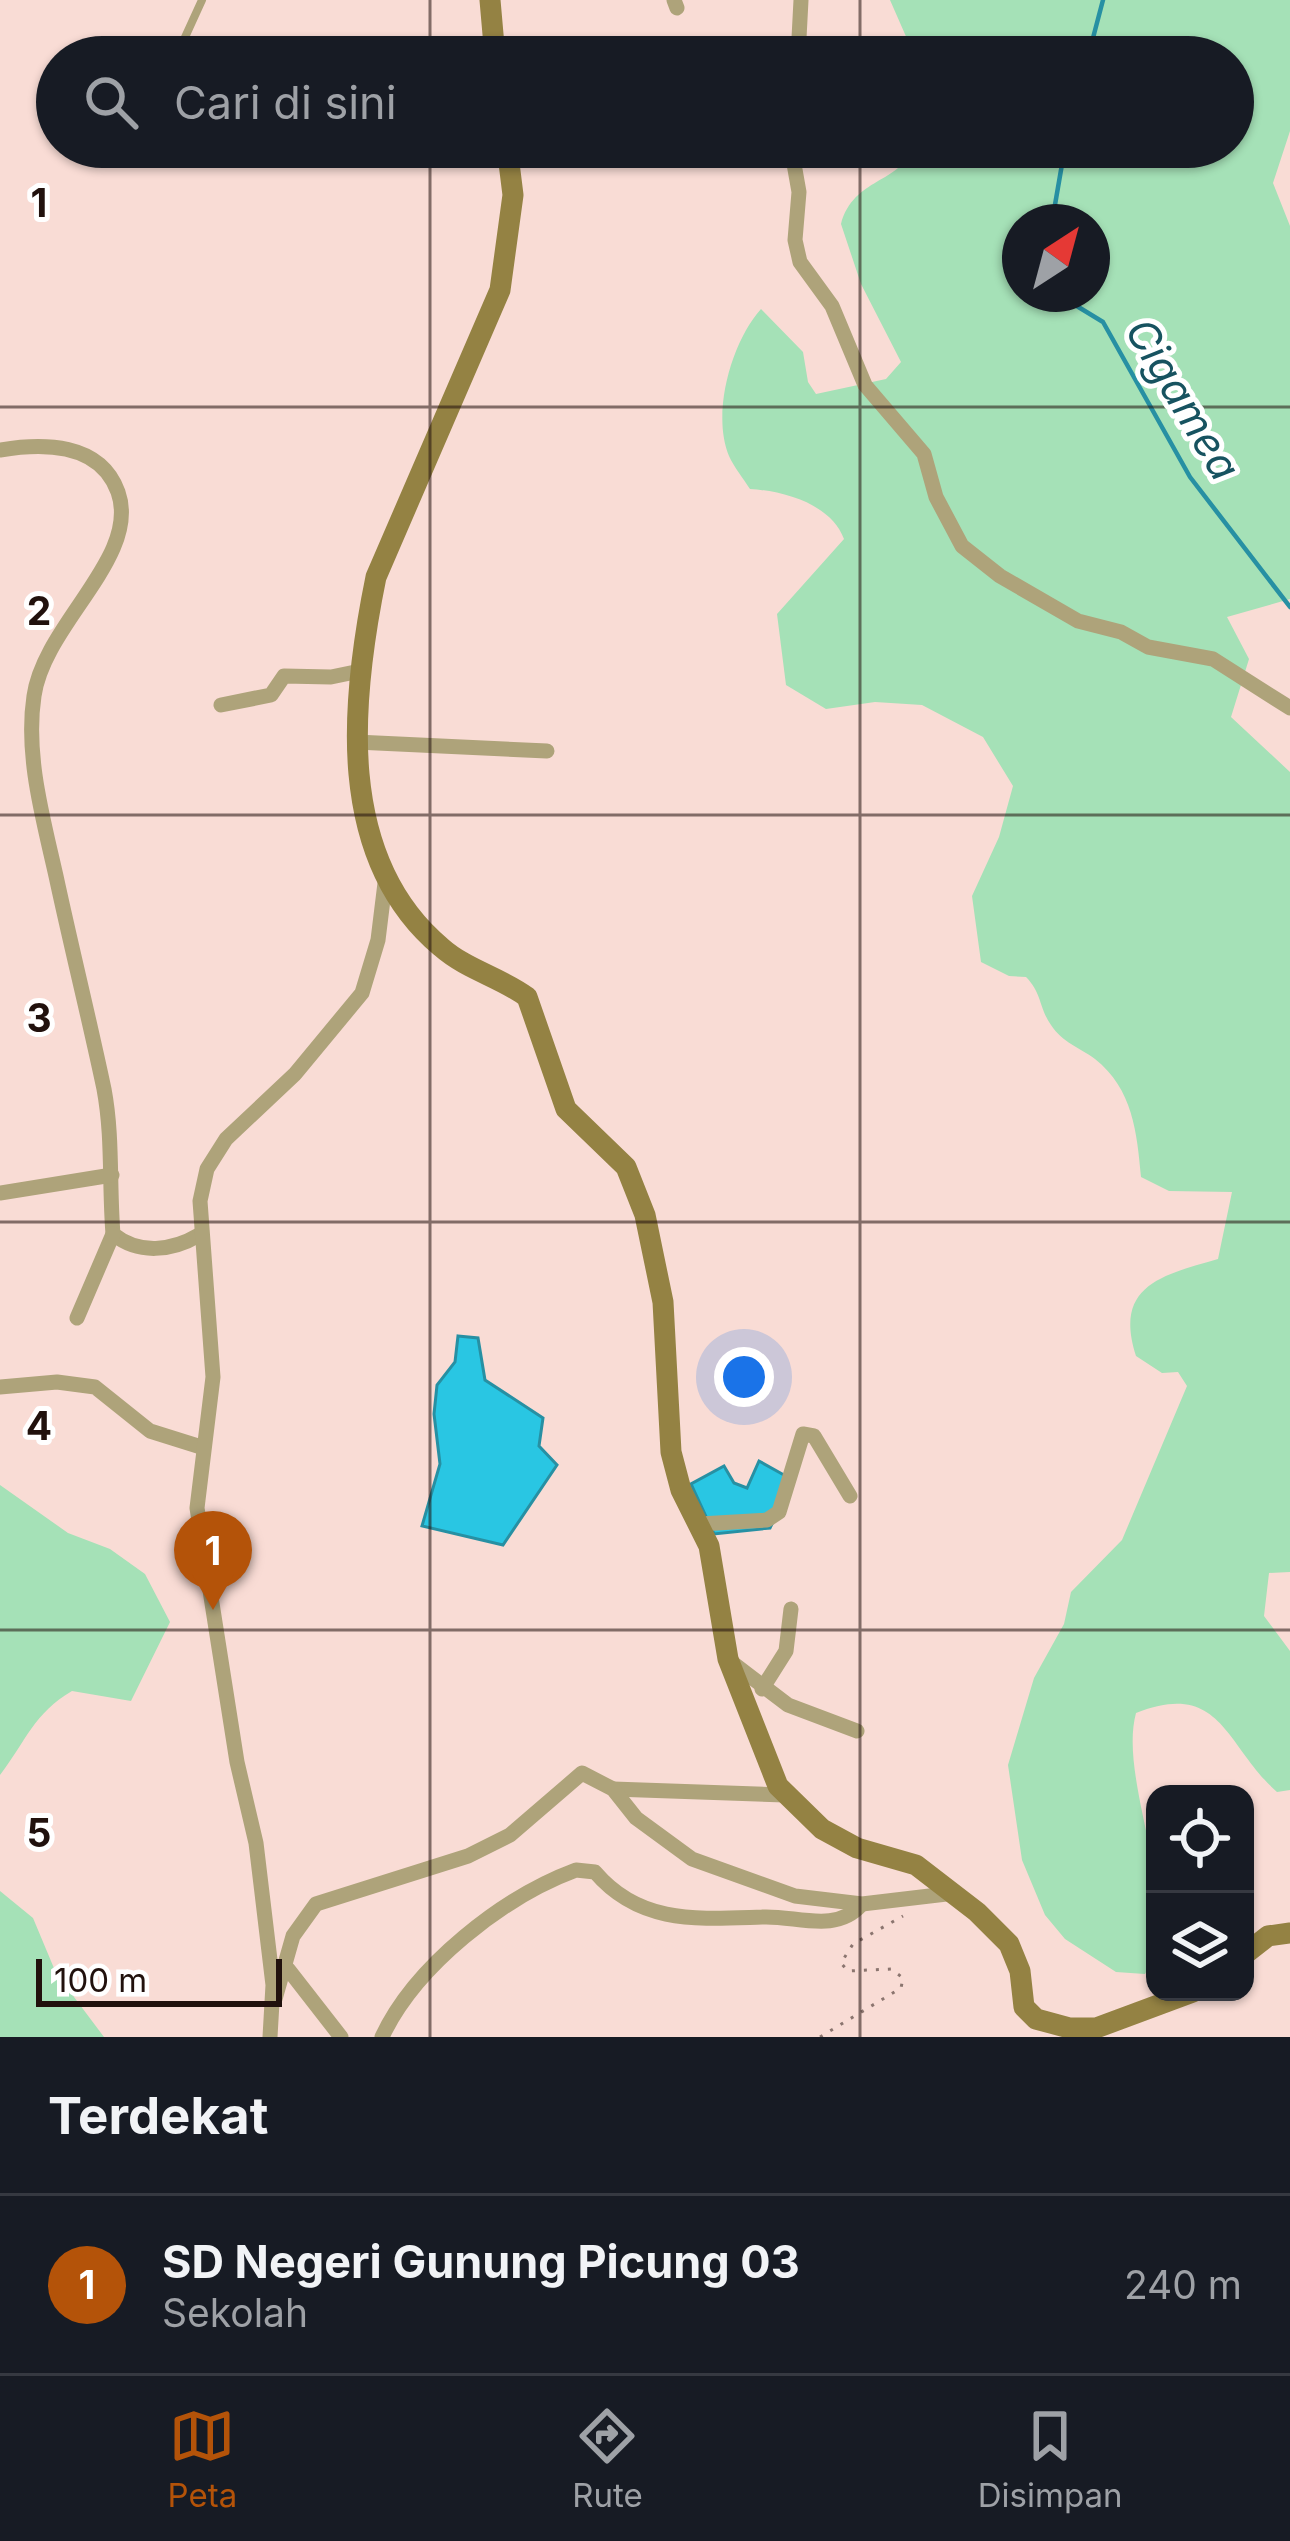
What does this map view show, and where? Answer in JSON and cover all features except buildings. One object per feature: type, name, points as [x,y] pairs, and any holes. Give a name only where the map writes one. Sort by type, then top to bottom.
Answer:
[{"type":"main road","points":[[490,0],[493,36]]},
{"type":"main road","points":[[510,168],[513,195],[500,290],[376,578],[360,671],[356,742],[366,814],[386,872],[395,894],[440,946],[527,997],[566,1109],[630,1172],[659,1277],[671,1452],[681,1490],[712,1557],[728,1659],[770,1774],[806,1817],[841,1840],[916,1865],[944,1894],[1009,1944],[1020,1971],[1024,2007],[1036,2018],[1069,2028],[1096,2028],[1169,2001]]},
{"type":"main road","points":[[1254,1946],[1263,1939],[1290,1933]]},
{"type":"street","points":[[799,36],[801,0]]},
{"type":"street","points":[[795,168],[799,192],[795,240],[800,262],[832,306],[865,385],[924,454],[936,497],[962,546],[1000,576],[1078,621],[1121,632],[1148,647],[1213,659],[1290,708]]},
{"type":"street","points":[[0,450],[50,445],[76,452],[112,481],[121,505],[114,552],[49,646],[34,696],[33,733],[44,825],[104,1089],[112,1175],[113,1234],[77,1318]]},
{"type":"street","points":[[221,705],[271,695],[284,676],[331,677],[360,671]]},
{"type":"street","points":[[356,742],[548,751]]},
{"type":"street","points":[[270,2037],[274,2002],[256,1843],[201,1544],[196,1490],[213,1377],[200,1201],[213,1157],[295,1074],[366,986],[386,872]]},
{"type":"street","points":[[0,1193],[112,1175]]},
{"type":"street","points":[[113,1234],[133,1245],[163,1250],[199,1234]]},
{"type":"street","points":[[0,1387],[56,1382],[95,1387],[141,1426],[201,1447]]},
{"type":"street","points":[[700,1524],[767,1520],[779,1512],[803,1434],[814,1436],[828,1454],[850,1496]]},
{"type":"street","points":[[762,1688],[786,1652],[790,1609]]},
{"type":"street","points":[[728,1659],[762,1688],[814,1718],[856,1731]]},
{"type":"street","points":[[274,2002],[302,1920],[328,1896],[362,1892],[468,1856],[510,1835],[582,1774],[613,1789],[668,1844],[708,1867],[822,1903],[862,1904],[944,1894]]},
{"type":"street","points":[[613,1789],[785,1795]]},
{"type":"street","points":[[382,2037],[406,1996],[463,1938],[576,1870],[595,1872],[614,1894],[650,1911],[696,1921],[764,1916],[823,1922],[850,1915],[862,1904]]},
{"type":"street","points":[[288,1969],[340,2037]]},
{"type":"lane","points":[[186,36],[202,0]]},
{"type":"path","points":[[820,2037],[897,1993],[903,1982],[891,1969],[843,1968],[845,1953],[944,1894]]},
{"type":"green space","points":[[890,0],[1290,0],[1290,131],[1273,183],[1290,226],[1290,599],[1227,617],[1249,659],[1231,717],[1290,772],[1290,1572],[1269,1573],[1264,1616],[1290,1651],[1290,1790],[1277,1792],[1205,1711],[1165,1705],[1136,1713],[1135,1774],[1146,1830],[1145,1974],[1116,1972],[1065,1939],[1045,1915],[1022,1860],[1008,1765],[1034,1678],[1064,1624],[1071,1592],[1122,1540],[1187,1386],[1178,1372],[1162,1373],[1136,1356],[1131,1313],[1137,1298],[1162,1278],[1218,1259],[1232,1192],[1169,1191],[1141,1177],[1135,1128],[1118,1084],[1095,1059],[1056,1031],[1026,977],[1009,976],[981,962],[972,896],[999,837],[1013,786],[983,737],[922,705],[875,702],[826,709],[786,685],[777,614],[844,539],[818,508],[791,496],[750,489],[724,439],[727,378],[741,339],[761,309],[803,352],[808,382],[816,394],[886,379],[901,362],[861,284],[841,224],[856,197],[898,168],[1254,168],[1254,36],[906,36]]},
{"type":"green space","points":[[0,1485],[68,1533],[110,1549],[145,1574],[170,1622],[131,1701],[72,1691],[39,1718],[0,1775]]},
{"type":"green space","points":[[0,1891],[33,1918],[56,1973],[104,2037],[0,2037]]},
{"type":"water","points":[[458,1336],[478,1338],[485,1380],[543,1418],[539,1446],[557,1465],[503,1545],[422,1526],[440,1464],[434,1414],[437,1385],[455,1362]]},
{"type":"water","points":[[759,1461],[793,1480],[770,1528],[714,1534],[691,1484],[724,1466],[734,1483],[747,1488]]},
{"type":"waterway","name":"Cigamea","points":[[1094,36],[1103,0]]},
{"type":"waterway","name":"Cigamea","points":[[1055,204],[1061,168]]},
{"type":"waterway","name":"Cigamea","points":[[1087,312],[1103,322],[1190,477],[1290,607]]},
{"type":"place","name":"SD Negeri Gunung Picung 03","points":[[213,1610]]}]
